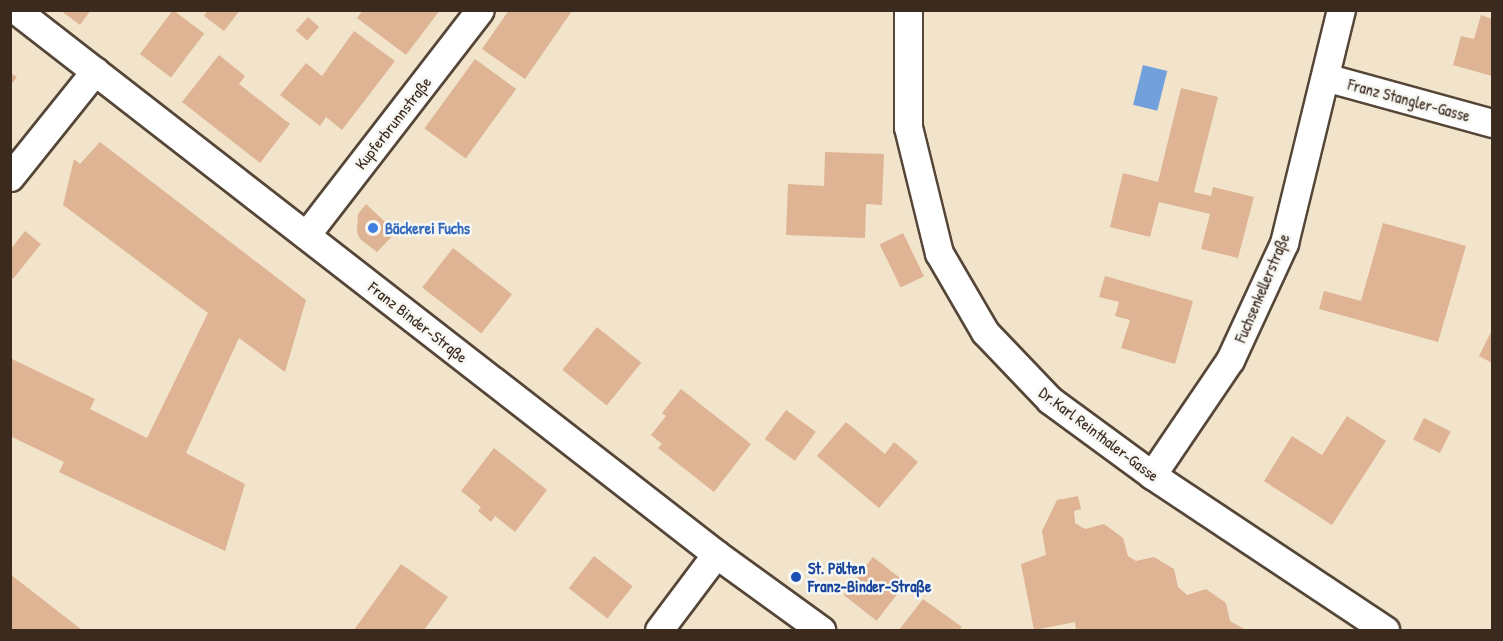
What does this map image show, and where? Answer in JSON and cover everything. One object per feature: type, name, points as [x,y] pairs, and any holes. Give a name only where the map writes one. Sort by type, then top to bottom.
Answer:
[{"type":"street","name":"Franz Binder-Straße","points":[[16,10],[716,555],[820,630]]},
{"type":"street","name":"Kupferbrunnstraße","points":[[306,235],[480,10]]},
{"type":"street","name":"Dr.Karl Reinthaler-Gasse","points":[[908,10],[908,127],[939,254],[985,332],[1050,400],[1152,475],[1385,630]]},
{"type":"street","name":"Fuchsenkellerstraße","points":[[1152,475],[1230,360],[1284,243],[1341,10]]},
{"type":"street","points":[[10,177],[95,71]]},
{"type":"street","name":"Franz Stangler-Gasse","points":[[1325,77],[1492,123]]},
{"type":"street","points":[[659,630],[716,555]]},
{"type":"water","points":[[1143,65],[1167,71],[1157,111],[1133,105]]},
{"type":"building","points":[[60,10],[91,10],[80,25]]},
{"type":"building","points":[[173,10],[204,33],[171,77],[140,54]]},
{"type":"building","points":[[208,10],[240,10],[224,31],[204,16]]},
{"type":"building","points":[[363,10],[440,10],[406,55],[357,18]]},
{"type":"building","points":[[509,10],[572,11],[525,79],[482,49]]},
{"type":"building","points":[[1481,15],[1492,19],[1492,76],[1453,65],[1461,36],[1474,39]]},
{"type":"building","points":[[308,17],[319,27],[307,40],[296,30]]},
{"type":"building","points":[[354,31],[395,61],[342,130],[326,117],[320,126],[280,95],[306,63],[322,76]]},
{"type":"building","points":[[219,55],[245,76],[239,84],[290,124],[260,163],[182,102]]},
{"type":"building","points":[[475,59],[516,89],[466,159],[424,129]]},
{"type":"building","points":[[10,73],[17,77],[10,86]]},
{"type":"building","points":[[1181,88],[1218,97],[1194,192],[1211,196],[1213,187],[1254,197],[1238,258],[1201,249],[1210,214],[1159,202],[1150,237],[1110,227],[1123,173],[1158,182]]},
{"type":"building","points":[[100,142],[306,300],[285,372],[239,338],[186,453],[245,484],[225,551],[59,472],[64,462],[10,436],[10,358],[95,399],[90,409],[147,438],[208,313],[63,205],[74,159],[80,164]]},
{"type":"building","points":[[825,152],[884,154],[882,205],[866,204],[865,238],[786,235],[788,184],[824,186]]},
{"type":"building","points":[[366,204],[396,232],[377,252],[360,239],[357,232],[358,214]]},
{"type":"building","points":[[1383,223],[1466,246],[1438,342],[1319,309],[1324,291],[1361,301]]},
{"type":"building","points":[[25,231],[41,244],[13,279],[10,277],[10,250]]},
{"type":"building","points":[[903,233],[924,276],[901,288],[880,244]]},
{"type":"building","points":[[453,248],[512,294],[481,334],[422,287]]},
{"type":"building","points":[[1105,276],[1193,301],[1175,364],[1121,348],[1130,320],[1115,316],[1119,302],[1099,297]]},
{"type":"building","points":[[597,327],[641,363],[607,406],[562,370]]},
{"type":"building","points":[[1492,330],[1492,363],[1479,356]]},
{"type":"building","points":[[681,389],[751,444],[714,492],[658,448],[662,444],[651,435],[666,416],[662,413]]},
{"type":"building","points":[[786,410],[816,432],[795,461],[765,439]]},
{"type":"building","points":[[1347,416],[1386,441],[1332,525],[1264,481],[1292,436],[1322,455]]},
{"type":"building","points":[[1424,418],[1451,432],[1440,453],[1413,439]]},
{"type":"building","points":[[846,422],[885,454],[894,442],[918,462],[879,508],[817,456]]},
{"type":"building","points":[[494,448],[547,490],[515,532],[495,516],[491,522],[478,511],[481,507],[461,491]]},
{"type":"building","points":[[1078,496],[1081,509],[1074,511],[1075,523],[1085,529],[1104,524],[1123,538],[1128,556],[1136,561],[1154,557],[1174,569],[1178,587],[1187,595],[1206,589],[1226,603],[1230,621],[1246,630],[1076,630],[1075,622],[1034,630],[1021,564],[1046,555],[1042,531],[1057,500]]},
{"type":"building","points":[[594,556],[633,586],[607,618],[569,588]]},
{"type":"building","points":[[873,557],[906,583],[877,621],[843,595]]},
{"type":"building","points":[[401,564],[448,597],[424,630],[354,630]]},
{"type":"building","points":[[10,574],[82,630],[10,630]]},
{"type":"building","points":[[923,599],[962,627],[959,630],[899,630]]},
{"type":"place","name":"Bäckerei Fuchs","points":[[373,228]]},
{"type":"place","name":"St. Pölten Franz-Binder-Straße","points":[[796,577]]}]
